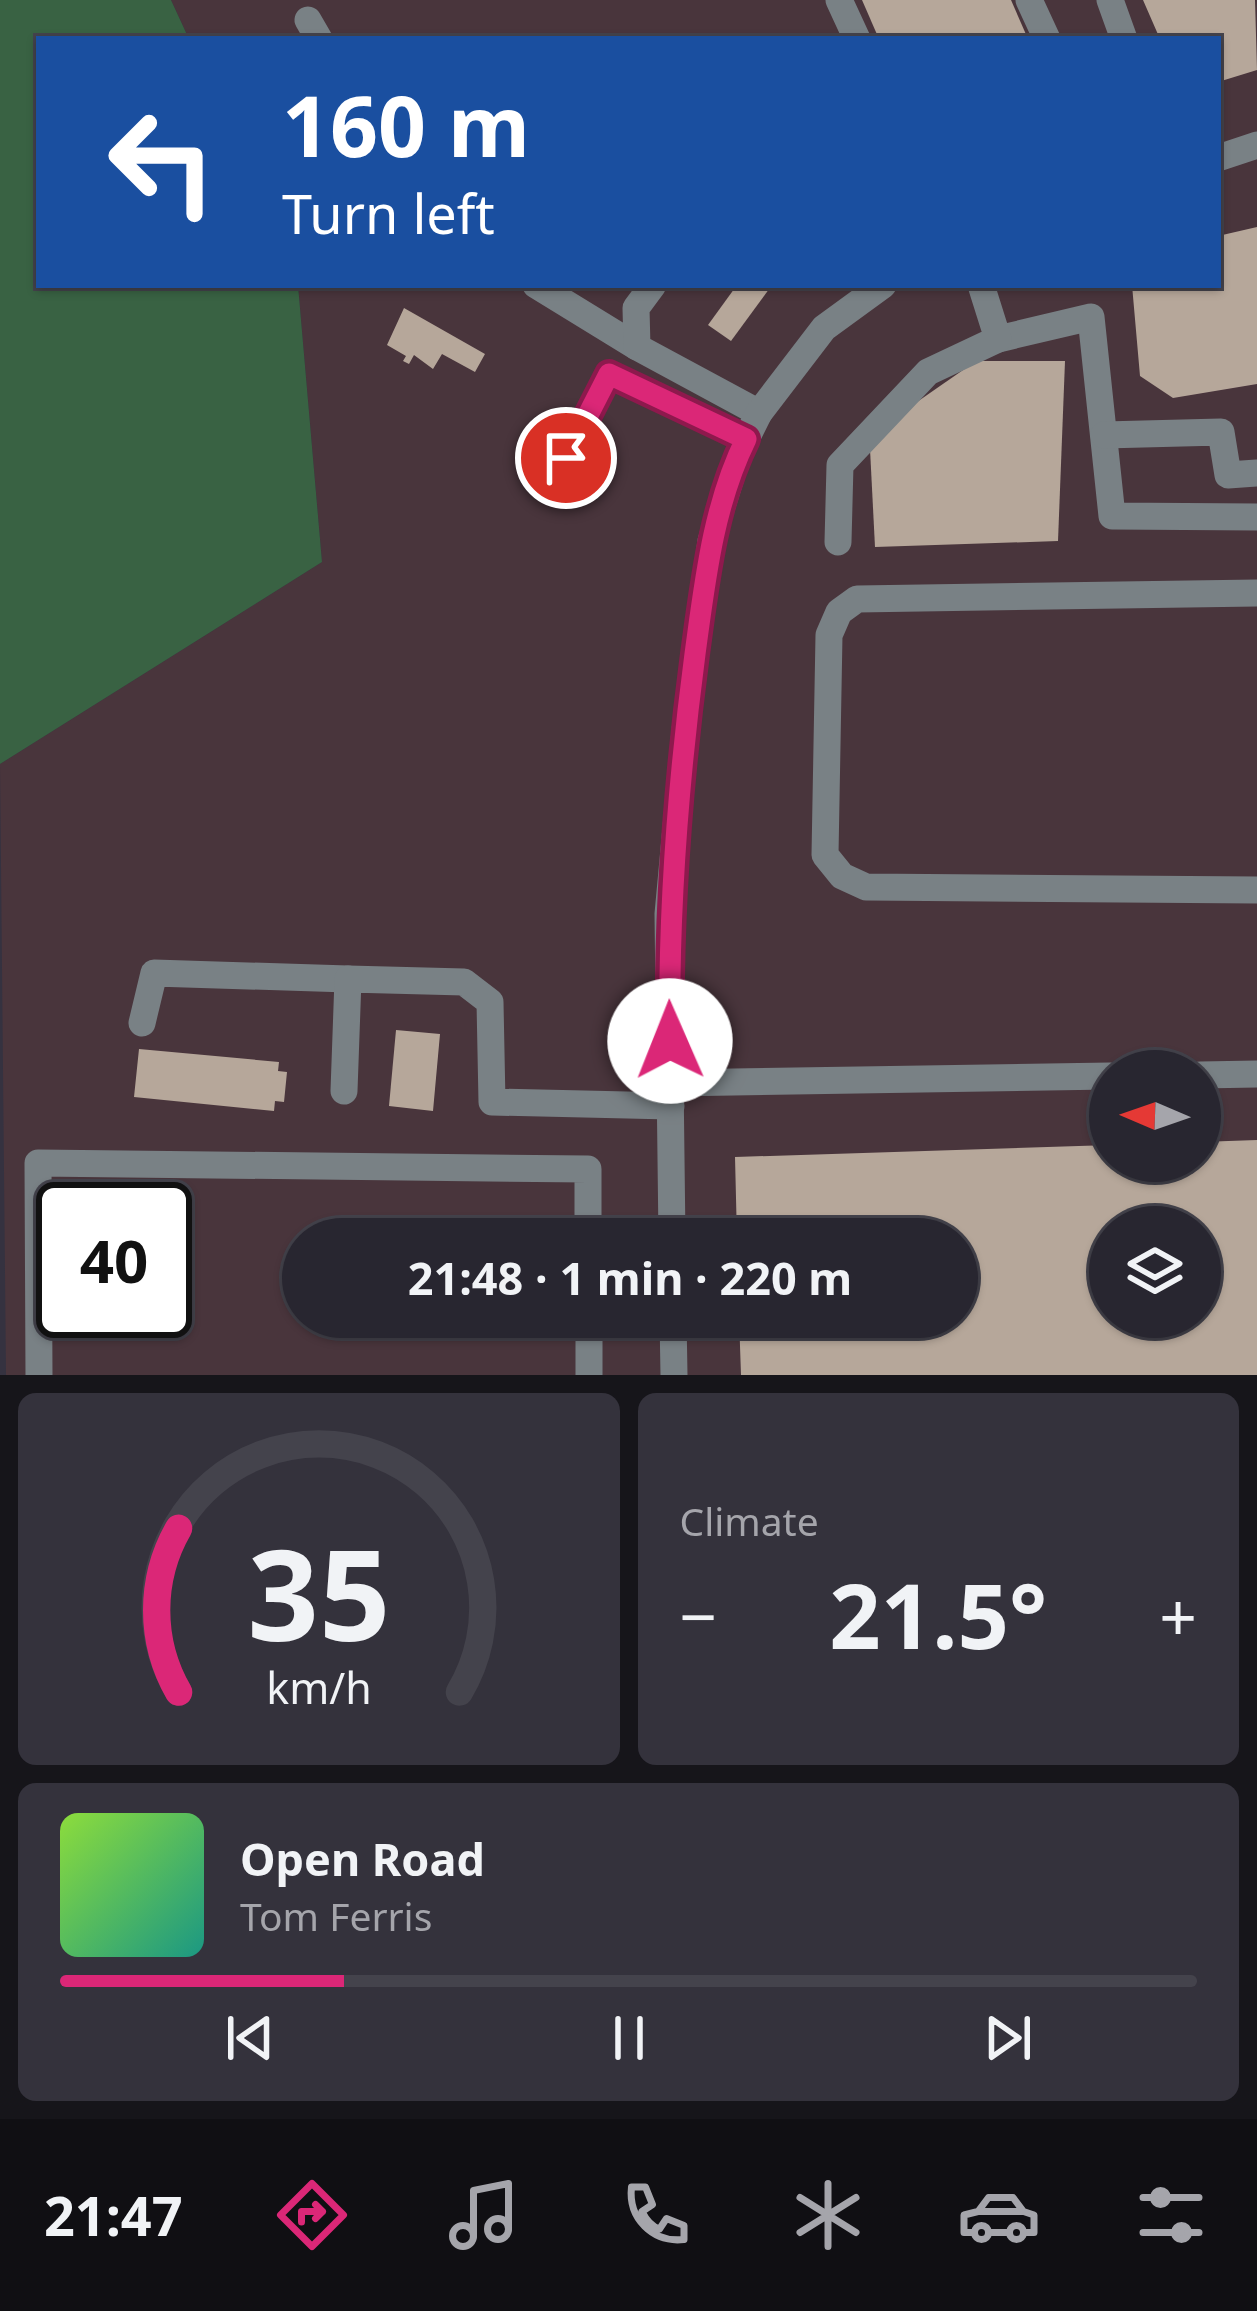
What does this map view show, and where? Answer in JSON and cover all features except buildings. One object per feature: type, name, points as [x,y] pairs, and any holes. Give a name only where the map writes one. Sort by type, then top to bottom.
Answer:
[{"type":"street","points":[[839,0],[856,36]]},
{"type":"street","points":[[1029,0],[1046,36]]},
{"type":"street","points":[[1109,0],[1123,36]]},
{"type":"street","points":[[1221,157],[1257,145]]},
{"type":"street","points":[[541,288],[759,413]]},
{"type":"street","points":[[637,347],[636,308],[651,288]]},
{"type":"street","points":[[672,1218],[668,914],[685,730],[711,541],[759,413],[824,328],[879,288]]},
{"type":"street","points":[[982,288],[998,339]]},
{"type":"street","points":[[838,542],[840,465],[928,372],[998,339],[1091,316],[1112,516],[1257,517]]},
{"type":"street","points":[[566,458],[609,374],[746,439]]},
{"type":"street","points":[[1104,435],[1221,433],[1228,475],[1257,473]]},
{"type":"street","points":[[1257,593],[857,599],[839,612],[829,635],[824,820],[825,855],[842,876],[866,887],[1257,890]]},
{"type":"street","points":[[142,1023],[154,973],[464,982],[490,1003],[492,1102],[1089,1077]]},
{"type":"street","points":[[344,1091],[348,980]]},
{"type":"street","points":[[1221,1075],[1257,1074]]},
{"type":"street","points":[[39,1375],[38,1163],[588,1169],[588,1218]]},
{"type":"street","points":[[589,1338],[589,1375]]},
{"type":"street","points":[[673,1338],[674,1375]]},
{"type":"shaded area","points":[[171,0],[1257,0],[1257,1375],[6,1375],[0,764],[322,562],[298,288],[1221,288],[1221,36],[188,36]]},
{"type":"green space","points":[[0,0],[171,0],[188,36],[36,36],[36,288],[298,288],[322,562],[0,764]]},
{"type":"route","points":[[566,458],[609,374],[746,439],[711,541],[685,730],[668,914],[670,1041]]}]
